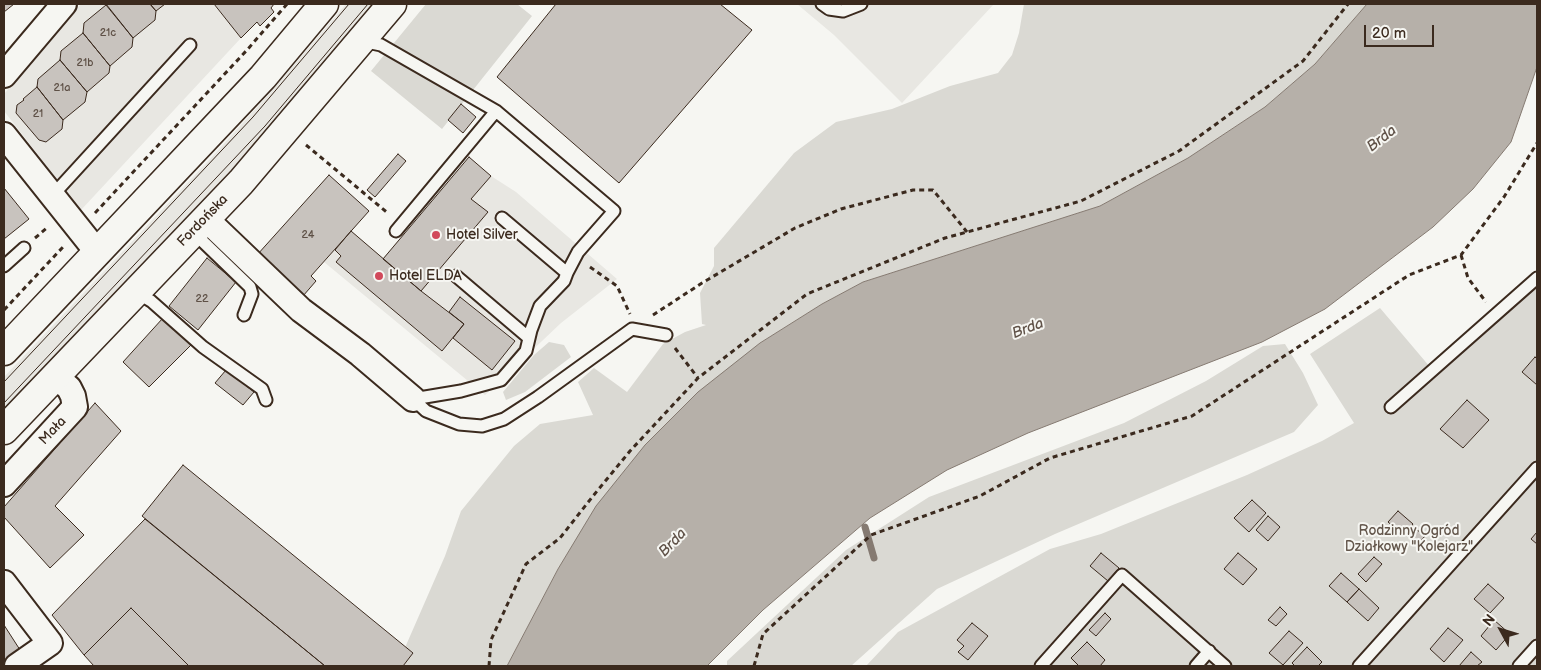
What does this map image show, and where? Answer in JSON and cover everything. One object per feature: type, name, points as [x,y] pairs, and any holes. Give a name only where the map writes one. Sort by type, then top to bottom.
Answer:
[{"type":"main road","points":[[4,351],[263,77],[324,4]]},
{"type":"main road","name":"Fordońska","points":[[4,430],[241,182],[392,4]]},
{"type":"street","points":[[4,75],[64,4]]},
{"type":"street","points":[[4,135],[98,253]]},
{"type":"street","points":[[199,226],[300,310],[360,354],[413,399]]},
{"type":"street","name":"Mała","points":[[4,484],[75,407],[69,388],[55,376]]},
{"type":"street","points":[[4,583],[50,643],[17,666]]},
{"type":"lane","points":[[822,4],[829,9],[843,11],[861,4]]},
{"type":"lane","points":[[362,41],[382,44],[496,111],[614,211],[578,252],[564,281],[540,306],[526,351],[501,380],[461,391],[413,399]]},
{"type":"lane","points":[[66,213],[190,45]]},
{"type":"lane","points":[[398,228],[496,111]]},
{"type":"lane","points":[[502,218],[567,273]]},
{"type":"lane","points":[[199,226],[250,287],[252,294],[244,315]]},
{"type":"lane","points":[[4,266],[24,248]]},
{"type":"lane","points":[[456,276],[529,338]]},
{"type":"lane","points":[[1392,407],[1537,278]]},
{"type":"lane","points":[[136,292],[151,301],[203,347],[262,389],[266,400]]},
{"type":"lane","points":[[413,399],[426,411],[458,424],[482,426],[504,418],[548,391],[632,329],[666,335]]},
{"type":"lane","points":[[1359,666],[1537,468]]},
{"type":"lane","points":[[1041,666],[1122,575],[1225,666]]},
{"type":"lane","points":[[1519,666],[1537,646]]},
{"type":"lane","points":[[1196,666],[1209,652]]},
{"type":"path","points":[[24,248],[66,213],[247,50],[287,4]]},
{"type":"path","points":[[489,666],[491,640],[526,564],[560,538],[630,451],[698,378],[807,294],[945,238],[1082,201],[1179,151],[1303,61],[1348,4]]},
{"type":"path","points":[[300,140],[398,228]]},
{"type":"path","points":[[754,666],[763,634],[871,536],[980,496],[1050,458],[1192,416],[1409,275],[1462,255],[1504,197],[1537,143]]},
{"type":"path","points":[[632,329],[795,228],[842,208],[913,190],[933,190],[967,232]]},
{"type":"path","points":[[4,310],[66,213]]},
{"type":"path","points":[[1462,255],[1468,278],[1490,307]]},
{"type":"path","points":[[567,273],[590,267],[616,286],[632,317],[632,329]]},
{"type":"path","points":[[666,335],[698,378]]},
{"type":"shaded area","points":[[81,4],[213,4],[241,38],[81,210],[4,111],[4,94]]},
{"type":"shaded area","points":[[346,4],[375,4],[248,152],[4,409],[4,377],[210,159]]},
{"type":"shaded area","points":[[797,4],[994,4],[902,103],[834,35]]},
{"type":"shaded area","points":[[469,157],[491,176],[516,192],[617,279],[561,323],[485,395],[324,262],[351,231],[383,258]]},
{"type":"green space","points":[[426,4],[517,4],[532,16],[442,129],[371,71]]},
{"type":"green space","points":[[1024,4],[1367,4],[1315,64],[1265,107],[1188,158],[1100,206],[863,282],[822,304],[760,343],[558,569],[507,666],[397,666],[445,556],[461,511],[514,446],[540,424],[593,415],[578,382],[594,368],[627,392],[663,344],[685,332],[706,325],[702,324],[700,293],[714,266],[714,248],[794,153],[836,122],[892,109],[950,86],[998,73],[1012,55],[1019,33]]},
{"type":"green space","name":"Rodzinny Ogród Działkowy \"Kolejarz\"","points":[[1537,272],[1537,666],[866,666],[898,632],[1050,549],[1101,534],[1247,475],[1322,441],[1354,423],[1310,354],[1380,308],[1430,367]]},
{"type":"green space","points":[[549,342],[564,345],[571,357],[525,392],[506,400],[503,392],[534,355]]},
{"type":"green space","points":[[1285,344],[1303,373],[1318,405],[1294,432],[1055,534],[937,589],[851,666],[727,666],[727,661],[846,550],[929,497],[1124,423],[1206,381],[1263,346]]},
{"type":"water","name":"Brda","points":[[1367,4],[1537,4],[1537,67],[1511,142],[1473,189],[1433,227],[1325,309],[1262,342],[1028,433],[947,470],[870,518],[763,610],[707,666],[507,666],[558,569],[596,506],[645,445],[698,392],[760,343],[822,304],[863,282],[1100,206],[1188,158],[1265,107],[1315,64]]},
{"type":"building","points":[[4,4],[14,4],[4,12]]},
{"type":"building","points":[[106,4],[150,4],[156,11],[155,20],[133,38]]},
{"type":"building","points":[[150,4],[165,4],[156,11]]},
{"type":"building","points":[[214,4],[274,4],[271,8],[274,12],[260,26],[257,22],[241,38]]},
{"type":"building","points":[[556,4],[720,4],[752,30],[619,183],[497,77]]},
{"type":"building","points":[[106,5],[133,38],[132,47],[110,66],[83,33],[84,23]]},
{"type":"building","points":[[83,33],[110,66],[109,73],[87,92],[60,60],[61,51]]},
{"type":"building","points":[[60,60],[87,92],[85,102],[63,120],[37,87],[38,79]]},
{"type":"building","points":[[37,87],[63,120],[62,129],[46,142],[39,140],[16,113],[17,105]]},
{"type":"building","points":[[461,104],[476,117],[463,133],[448,120]]},
{"type":"building","points":[[398,154],[406,161],[375,197],[367,190]]},
{"type":"building","name":"Hotel Silver","points":[[469,157],[491,176],[471,199],[488,212],[421,291],[383,259]]},
{"type":"building","points":[[329,175],[369,211],[311,276],[316,281],[303,296],[257,255]]},
{"type":"building","points":[[4,188],[29,219],[4,239]]},
{"type":"building","name":"Hotel ELDA","points":[[351,231],[421,291],[464,324],[442,351],[336,262],[341,256],[335,250]]},
{"type":"building","points":[[207,258],[236,282],[198,330],[169,306]]},
{"type":"building","points":[[460,297],[515,341],[492,370],[453,338],[464,324],[449,312]]},
{"type":"building","points":[[163,318],[193,343],[149,387],[123,362]]},
{"type":"building","points":[[1535,357],[1537,359],[1537,385],[1522,372]]},
{"type":"building","points":[[226,370],[254,392],[243,405],[215,383]]},
{"type":"building","points":[[1467,400],[1489,420],[1463,448],[1440,429]]},
{"type":"building","points":[[95,403],[121,431],[55,506],[84,535],[50,568],[4,517],[4,507]]},
{"type":"building","points":[[183,465],[413,653],[403,666],[325,666],[142,516]]},
{"type":"building","points":[[1252,500],[1266,513],[1249,532],[1234,518]]},
{"type":"building","points":[[1398,511],[1413,524],[1404,535],[1388,522]]},
{"type":"building","points":[[1268,516],[1280,527],[1268,541],[1256,530]]},
{"type":"building","points":[[145,519],[325,666],[189,666],[131,608],[84,655],[52,615]]},
{"type":"building","points":[[1412,526],[1425,536],[1419,543],[1406,532]]},
{"type":"building","points":[[1537,532],[1537,544],[1531,539]]},
{"type":"building","points":[[1101,553],[1119,568],[1108,581],[1090,566]]},
{"type":"building","points":[[1238,553],[1257,569],[1243,585],[1224,569]]},
{"type":"building","points":[[1374,557],[1382,564],[1366,582],[1358,574]]},
{"type":"building","points":[[1341,573],[1359,589],[1347,602],[1329,586]]},
{"type":"building","points":[[1488,584],[1504,598],[1490,613],[1474,599]]},
{"type":"building","points":[[1359,589],[1379,608],[1368,621],[1347,602]]},
{"type":"building","points":[[1280,607],[1287,614],[1276,626],[1268,620]]},
{"type":"building","points":[[131,608],[189,666],[94,666],[84,655]]},
{"type":"building","points":[[1105,613],[1111,619],[1096,636],[1089,630]]},
{"type":"building","points":[[1494,620],[1510,634],[1496,650],[1481,636]]},
{"type":"building","points":[[972,623],[988,636],[968,660],[958,652],[964,646],[957,640]]},
{"type":"building","points":[[4,625],[22,653],[4,665]]},
{"type":"building","points":[[1448,628],[1463,640],[1444,662],[1430,649]]},
{"type":"building","points":[[1289,631],[1303,643],[1283,665],[1269,653]]},
{"type":"building","points":[[1087,642],[1105,660],[1100,666],[1079,666],[1071,658]]},
{"type":"building","points":[[1307,647],[1322,662],[1318,666],[1295,666],[1292,663]]},
{"type":"building","points":[[1471,652],[1482,662],[1477,666],[1459,666]]},
{"type":"waterway","points":[[865,527],[874,558]]},
{"type":"tram line","points":[[4,382],[253,117],[349,4]]},
{"type":"tram line","points":[[4,403],[265,126],[368,4]]},
{"type":"place","name":"Hotel Silver","points":[[436,235]]},
{"type":"place","name":"Hotel ELDA","points":[[379,276]]}]
